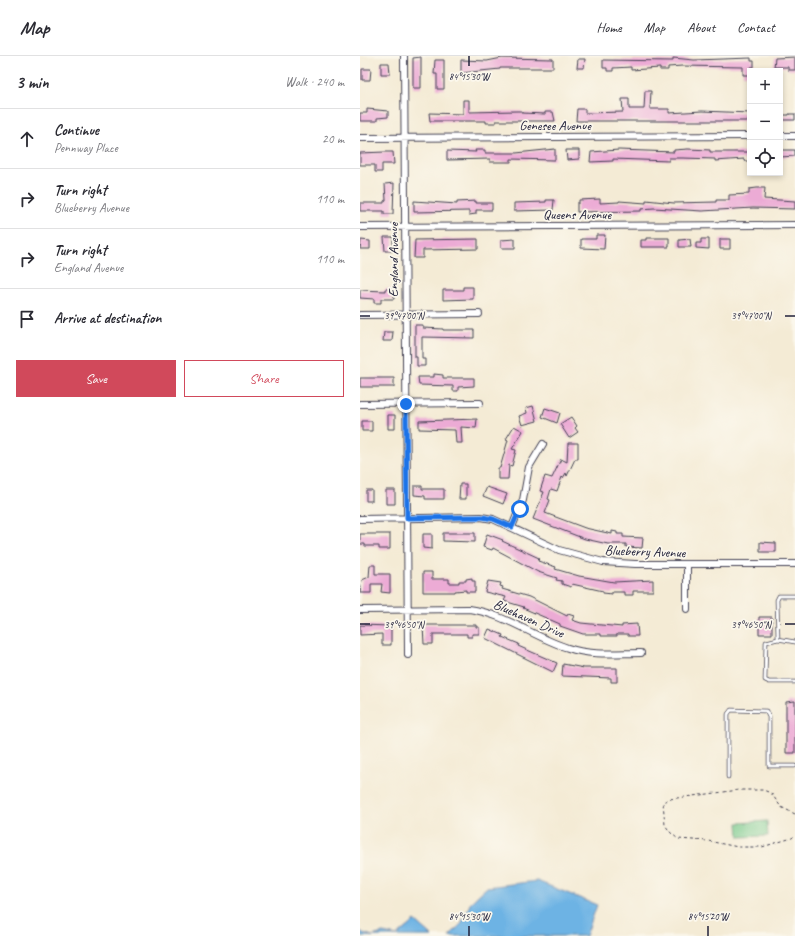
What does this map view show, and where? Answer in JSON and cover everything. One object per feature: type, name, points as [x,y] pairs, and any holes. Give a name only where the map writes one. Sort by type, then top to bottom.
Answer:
[{"type":"street","name":"England Avenue","points":[[404,56],[408,655]]},
{"type":"street","name":"Genesee Avenue","points":[[360,138],[747,136]]},
{"type":"street","points":[[783,136],[795,136]]},
{"type":"street","name":"Queens Avenue","points":[[360,227],[795,225]]},
{"type":"street","points":[[360,315],[479,314]]},
{"type":"street","points":[[360,404],[480,403]]},
{"type":"street","points":[[512,527],[523,500],[529,468],[543,444]]},
{"type":"street","name":"Blueberry Avenue","points":[[360,518],[482,517],[493,519],[512,527],[559,550],[590,560],[616,564],[795,564]]},
{"type":"street","points":[[687,564],[687,609]]},
{"type":"street","name":"Bluehaven Drive","points":[[360,610],[469,609],[484,611],[499,616],[569,649],[593,653],[641,653]]},
{"type":"lane","points":[[778,639],[777,600],[779,596],[795,596]]},
{"type":"lane","points":[[795,642],[778,639],[764,644],[765,680],[769,682],[795,682]]},
{"type":"lane","points":[[728,777],[728,714],[731,710],[766,711],[770,717],[769,766],[795,766]]},
{"type":"path","points":[[795,814],[780,807],[771,793],[764,790],[739,790],[669,799],[663,802],[665,825],[670,833],[678,839],[708,841],[738,848],[762,847],[792,838],[795,835]]},
{"type":"green space","points":[[767,821],[768,836],[739,837],[738,823]]},
{"type":"water","points":[[537,881],[597,905],[586,936],[449,936],[461,924],[471,902],[487,887]]},
{"type":"water","points":[[415,921],[432,936],[397,936]]},
{"type":"water","points":[[360,932],[372,936],[360,936]]},
{"type":"water","points":[[383,933],[397,936],[372,936]]},
{"type":"building","points":[[421,57],[421,88],[413,88],[413,58]]},
{"type":"building","points":[[795,57],[795,70],[788,70],[788,67],[774,67],[775,58]]},
{"type":"building","points":[[502,58],[553,59],[553,68],[500,68],[461,73],[461,60],[487,61]]},
{"type":"building","points":[[673,58],[694,60],[751,58],[751,61],[754,61],[754,67],[747,68],[747,75],[743,75],[743,67],[682,66],[668,67],[668,70],[660,70],[660,68],[631,70],[631,67],[613,68],[613,71],[607,71],[607,68],[603,68],[603,60],[673,61]]},
{"type":"building","points":[[578,59],[585,59],[584,68],[577,68]]},
{"type":"building","points":[[435,60],[444,60],[444,89],[437,89],[437,74],[434,74]]},
{"type":"building","points":[[381,63],[389,63],[390,74],[381,74]]},
{"type":"building","points":[[362,69],[371,69],[370,80],[362,80]]},
{"type":"building","points":[[645,91],[651,91],[650,109],[669,109],[669,113],[702,111],[747,113],[747,121],[576,121],[577,109],[585,109],[585,113],[623,112],[622,99],[629,99],[629,109],[644,109]]},
{"type":"building","points":[[463,100],[469,100],[469,112],[522,111],[522,113],[545,114],[545,112],[553,112],[555,121],[496,121],[496,123],[486,123],[486,121],[430,121],[429,113],[463,114]]},
{"type":"building","points":[[367,109],[388,111],[388,117],[377,118],[377,121],[360,121],[360,113],[367,113]]},
{"type":"building","points":[[795,114],[795,120],[783,120],[783,115]]},
{"type":"building","points":[[555,149],[555,160],[511,159],[511,162],[490,162],[490,159],[447,160],[447,151],[476,152],[475,150],[485,150],[485,153],[516,153]]},
{"type":"building","points":[[688,149],[710,150],[710,152],[747,152],[747,161],[744,161],[744,159],[715,161],[715,159],[669,158],[669,161],[613,159],[613,161],[590,162],[591,152],[619,150],[674,152],[674,150]]},
{"type":"building","points":[[566,150],[579,150],[579,159],[567,160]]},
{"type":"building","points":[[783,150],[795,150],[795,156],[783,157]]},
{"type":"building","points":[[393,152],[394,164],[382,164],[382,172],[375,172],[375,165],[360,165],[360,153]]},
{"type":"building","points":[[394,183],[393,214],[384,214],[384,211],[360,211],[360,203],[384,203],[386,200],[385,184]]},
{"type":"building","points":[[765,188],[764,199],[795,201],[795,209],[753,208],[702,211],[654,208],[641,209],[641,211],[577,212],[577,203],[579,203],[579,200],[600,199],[600,203],[619,201],[646,203],[646,200],[674,203],[716,202],[716,200],[729,200],[729,195],[749,194],[749,189]]},
{"type":"building","points":[[546,200],[554,200],[553,210],[514,211],[514,203],[546,202]]},
{"type":"building","points":[[414,201],[457,204],[457,202],[476,201],[476,203],[492,203],[492,210],[476,210],[476,214],[469,215],[469,211],[414,212]]},
{"type":"building","points":[[596,235],[605,235],[604,249],[581,248],[581,239],[596,239]]},
{"type":"building","points":[[384,237],[393,237],[393,251],[385,251]]},
{"type":"building","points":[[646,238],[669,238],[669,247],[641,247],[641,240],[646,240]]},
{"type":"building","points":[[478,239],[478,249],[423,250],[423,258],[414,258],[415,240]]},
{"type":"building","points":[[515,239],[515,248],[501,248],[501,240]]},
{"type":"building","points":[[690,239],[691,247],[679,247],[679,240]]},
{"type":"building","points":[[701,239],[709,239],[709,249],[696,248],[696,243],[701,243]]},
{"type":"building","points":[[720,239],[730,239],[730,249],[720,249]]},
{"type":"building","points":[[361,240],[370,241],[370,249],[360,249]]},
{"type":"building","points":[[463,287],[473,287],[473,299],[443,300],[443,290],[463,290]]},
{"type":"building","points":[[385,289],[394,289],[394,299],[381,299],[381,303],[374,303],[374,299],[360,298],[360,290],[385,291]]},
{"type":"building","points":[[415,325],[423,325],[423,328],[443,330],[474,330],[474,338],[422,337],[422,359],[425,359],[425,366],[417,366],[417,357],[415,357]]},
{"type":"building","points":[[384,332],[393,332],[392,341],[383,341]]},
{"type":"building","points":[[434,374],[443,375],[443,378],[474,378],[474,386],[458,387],[458,391],[453,391],[453,386],[419,385],[418,377],[434,377]]},
{"type":"building","points":[[360,378],[394,378],[394,387],[360,387]]},
{"type":"building","points":[[533,406],[537,421],[522,425],[519,416],[527,413],[526,408]]},
{"type":"building","points":[[545,408],[560,413],[557,423],[542,417]]},
{"type":"building","points":[[388,415],[395,415],[395,429],[388,429]]},
{"type":"building","points":[[571,417],[577,426],[575,428],[578,432],[569,438],[560,424]]},
{"type":"building","points":[[477,419],[476,428],[461,427],[462,443],[456,443],[455,430],[419,429],[419,421]]},
{"type":"building","points":[[362,421],[372,421],[372,431],[362,431]]},
{"type":"building","points":[[514,426],[523,431],[512,449],[516,450],[512,466],[509,465],[508,479],[498,479],[498,468],[500,468],[508,440],[506,439]]},
{"type":"building","points":[[568,443],[578,443],[578,459],[575,459],[567,476],[566,473],[563,478],[562,477],[557,491],[551,489],[548,499],[550,500],[545,513],[585,528],[612,534],[612,531],[617,532],[617,534],[623,534],[623,537],[643,538],[642,548],[626,547],[626,544],[608,544],[585,539],[533,519],[544,492],[540,491],[545,476],[552,478],[561,459],[567,462]]},
{"type":"building","points":[[460,484],[466,484],[466,499],[459,499]]},
{"type":"building","points":[[414,486],[422,486],[422,489],[444,489],[444,499],[425,499],[425,496],[414,495]]},
{"type":"building","points":[[487,487],[507,494],[503,504],[483,496]]},
{"type":"building","points":[[366,490],[372,490],[372,501],[366,501]]},
{"type":"building","points":[[386,490],[395,490],[395,504],[386,504]]},
{"type":"building","points":[[443,533],[475,533],[475,542],[443,541]]},
{"type":"building","points":[[360,534],[390,534],[390,549],[379,549],[379,546],[365,546],[365,544],[360,544]]},
{"type":"building","points":[[423,534],[432,534],[432,549],[423,548]]},
{"type":"building","points":[[487,534],[503,540],[502,541],[539,558],[538,561],[556,567],[555,569],[579,576],[614,582],[653,580],[653,591],[633,591],[633,595],[624,595],[624,592],[612,592],[612,594],[603,593],[603,591],[572,584],[571,587],[562,584],[562,581],[556,580],[557,578],[538,572],[493,548],[492,550],[483,547]]},
{"type":"building","points":[[760,542],[776,543],[776,552],[760,552]]},
{"type":"building","points":[[370,565],[375,565],[375,574],[390,574],[390,593],[381,592],[382,584],[371,584],[371,593],[360,593],[362,580],[369,577]]},
{"type":"building","points":[[423,572],[432,572],[432,579],[449,579],[449,583],[459,583],[459,581],[466,581],[466,579],[472,578],[472,581],[475,581],[475,592],[466,592],[466,590],[455,592],[423,592]]},
{"type":"building","points":[[488,581],[501,583],[500,586],[503,587],[502,589],[529,597],[567,616],[568,614],[574,616],[572,620],[581,623],[622,627],[622,625],[637,624],[638,636],[628,636],[628,634],[601,636],[601,634],[583,634],[560,626],[560,624],[523,608],[524,607],[504,601],[506,597],[485,592]]},
{"type":"building","points":[[759,617],[772,617],[772,634],[759,634]]},
{"type":"building","points":[[360,625],[391,626],[391,645],[382,645],[382,634],[360,635]]},
{"type":"building","points":[[423,625],[476,625],[476,627],[479,627],[479,634],[472,634],[472,637],[467,637],[467,634],[433,634],[433,644],[424,644]]},
{"type":"building","points":[[489,629],[503,635],[502,637],[519,644],[518,646],[557,663],[553,672],[485,638]]},
{"type":"building","points":[[563,664],[584,668],[617,668],[617,682],[611,682],[611,678],[562,676]]},
{"type":"building","points":[[795,701],[795,753],[786,753],[786,702]]},
{"type":"route","points":[[406,404],[407,518],[482,517],[502,522],[512,527],[520,509]]}]
